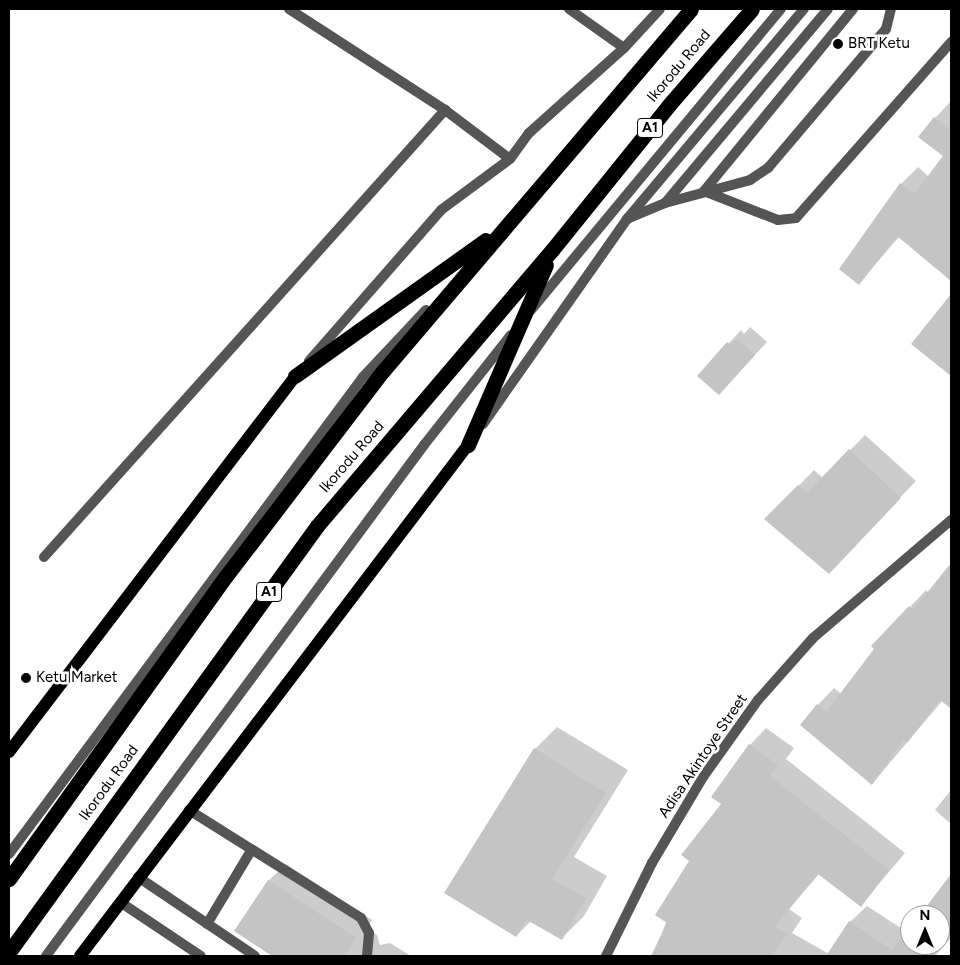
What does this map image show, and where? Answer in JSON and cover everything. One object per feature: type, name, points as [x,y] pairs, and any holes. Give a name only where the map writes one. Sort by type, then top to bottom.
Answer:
[{"type":"highway","name":"Ikorodu Road","points":[[9,879],[226,576],[384,371],[503,227],[691,9]]},
{"type":"highway","name":"Ikorodu Road","points":[[9,952],[316,526],[552,250],[668,106],[752,9]]},
{"type":"highway","points":[[295,376],[503,227]]},
{"type":"highway","points":[[468,445],[552,250]]},
{"type":"main road","points":[[10,749],[295,376]]},
{"type":"main road","points":[[80,956],[138,877],[468,445]]},
{"type":"street","points":[[288,9],[445,110],[510,160]]},
{"type":"street","points":[[569,9],[624,48]]},
{"type":"street","points":[[295,376],[441,210],[510,160],[529,133],[624,48],[660,9]]},
{"type":"street","points":[[46,956],[424,444],[522,322],[781,9]]},
{"type":"street","points":[[468,445],[627,219],[804,9]]},
{"type":"street","points":[[665,203],[828,9]]},
{"type":"street","points":[[704,192],[853,9]]},
{"type":"street","points":[[627,219],[665,203],[750,180],[768,168],[886,29],[891,9]]},
{"type":"street","points":[[704,192],[778,220],[796,218],[951,42]]},
{"type":"street","points":[[44,557],[445,110]]},
{"type":"street","points":[[9,854],[363,377],[503,227]]},
{"type":"street","name":"Adisa Akintoye Street","points":[[606,956],[652,863],[703,777],[758,700],[813,638],[951,520]]},
{"type":"street","points":[[189,810],[361,918],[369,933],[366,956]]},
{"type":"street","points":[[207,924],[252,849]]},
{"type":"street","points":[[138,877],[255,956]]},
{"type":"street","points":[[120,902],[201,956]]},
{"type":"building","points":[[934,117],[951,130],[951,281],[897,236],[859,285],[839,269],[900,183],[914,194],[943,156],[918,137]]},
{"type":"building","points":[[951,294],[951,376],[911,344]]},
{"type":"building","points":[[737,339],[755,355],[719,395],[697,376],[727,342],[731,345]]},
{"type":"building","points":[[849,449],[901,498],[829,574],[764,519],[798,485],[807,493]]},
{"type":"building","points":[[951,563],[951,708],[940,700],[907,743],[904,740],[872,785],[800,725],[817,704],[826,712],[874,649],[871,646],[909,606],[913,610]]},
{"type":"building","points":[[749,744],[778,765],[770,776],[889,870],[861,907],[818,874],[774,927],[787,935],[771,956],[651,956],[667,923],[655,915],[689,861],[681,855],[721,804],[711,797]]},
{"type":"building","points":[[534,748],[606,793],[552,879],[586,898],[562,940],[527,920],[516,937],[444,893]]},
{"type":"building","points":[[951,874],[950,935],[950,905],[928,905]]},
{"type":"building","points":[[268,880],[356,938],[344,956],[272,956],[234,931]]},
{"type":"building","points":[[849,921],[892,950],[900,940],[900,955],[935,955],[826,956]]},
{"type":"place","name":"BRT Ketu","points":[[838,44]]},
{"type":"place","name":"Ketu Market","points":[[26,678]]}]
